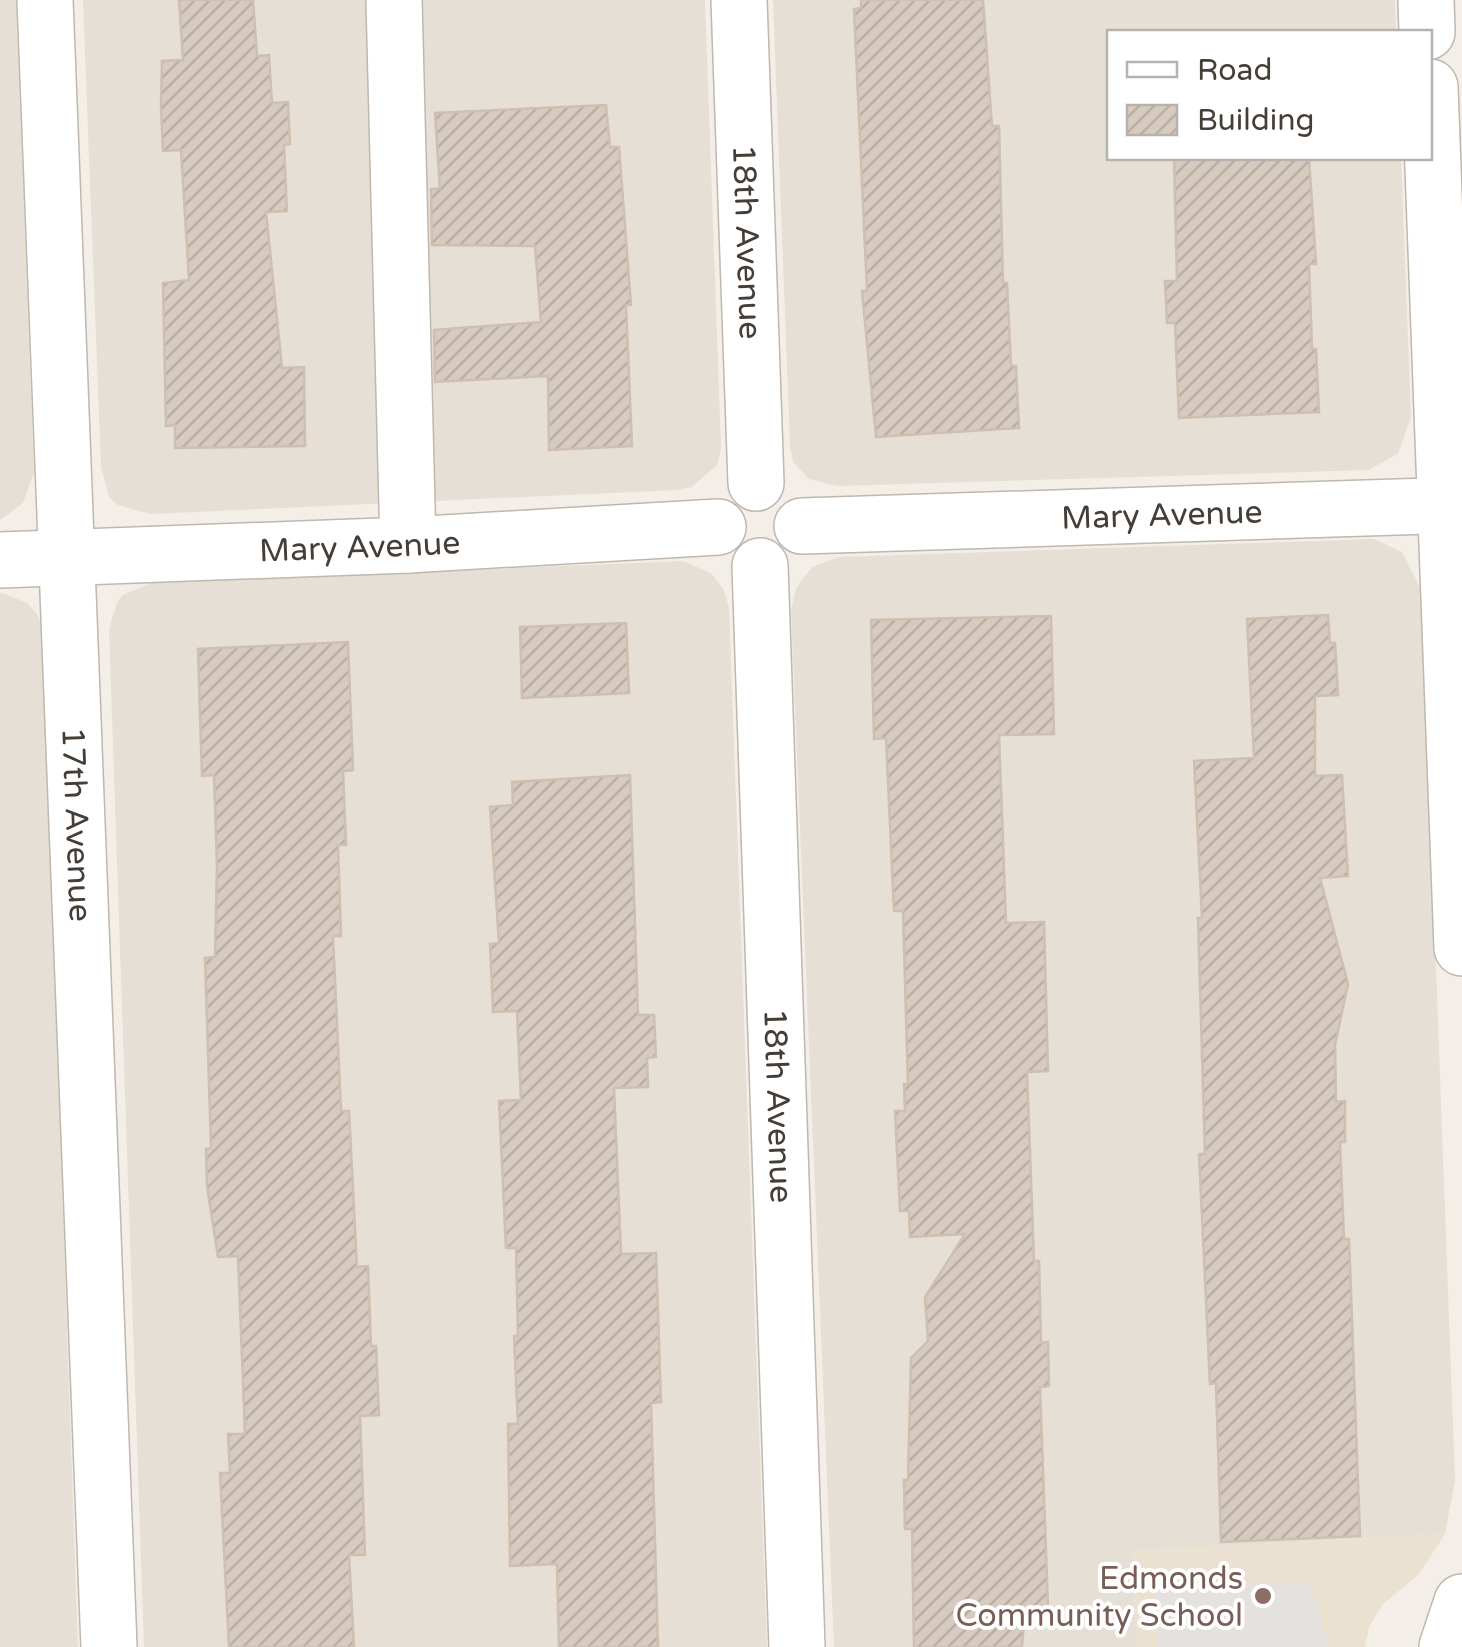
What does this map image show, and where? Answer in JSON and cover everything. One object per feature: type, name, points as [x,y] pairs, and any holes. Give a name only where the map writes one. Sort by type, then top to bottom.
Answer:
[{"type":"street","name":"17th Avenue","points":[[45,0],[109,1647]]},
{"type":"street","points":[[394,0],[408,545]]},
{"type":"street","name":"18th Avenue","points":[[739,0],[756,483]]},
{"type":"street","points":[[1426,0],[1428,30]]},
{"type":"street","points":[[1432,122],[1454,505],[1462,948]]},
{"type":"street","points":[[756,483],[768,483],[789,495],[802,526],[793,550],[773,564],[760,566],[747,564],[727,550],[718,527],[724,502],[744,486],[756,483]]},
{"type":"street","name":"Mary Avenue","points":[[802,526],[1454,505]]},
{"type":"street","name":"Mary Avenue","points":[[0,560],[408,545],[718,527]]},
{"type":"street","name":"18th Avenue","points":[[760,566],[797,1647]]},
{"type":"street","points":[[1447,1647],[1462,1602]]},
{"type":"shaded area","points":[[0,0],[16,0],[34,473],[23,503],[0,520]]},
{"type":"shaded area","points":[[83,0],[705,0],[721,448],[717,465],[692,487],[677,490],[150,514],[118,505],[109,497],[101,467]]},
{"type":"shaded area","points":[[773,0],[1395,0],[1396,30],[1107,30],[1107,160],[1401,160],[1411,417],[1398,454],[1368,470],[837,486],[809,479],[793,462]]},
{"type":"shaded area","points":[[1374,539],[1402,552],[1422,592],[1455,1480],[1445,1534],[1132,1551],[1137,1647],[834,1647],[791,611],[796,588],[812,567],[839,557]]},
{"type":"shaded area","points":[[684,561],[712,574],[724,590],[729,608],[767,1647],[144,1647],[109,629],[117,603],[123,595],[151,583]]},
{"type":"shaded area","points":[[0,592],[27,603],[38,615],[43,633],[78,1647],[0,1647]]},
{"type":"shaded area","name":"Edmonds Community School","points":[[1445,1534],[1419,1574],[1383,1604],[1369,1627],[1365,1647],[1137,1647],[1132,1551]]},
{"type":"shaded area","points":[[1310,1582],[1329,1647],[1157,1647],[1155,1589]]},
{"type":"building","points":[[179,0],[253,0],[257,56],[269,55],[272,103],[288,102],[290,144],[284,145],[287,211],[266,212],[282,368],[304,367],[305,446],[175,448],[175,425],[166,426],[163,283],[189,280],[181,150],[163,151],[161,107],[162,61],[183,60]]},
{"type":"building","points":[[861,0],[983,0],[992,126],[999,126],[1003,283],[1007,283],[1019,428],[876,437],[862,291],[867,291],[854,9],[861,8]]},
{"type":"building","points":[[606,105],[610,147],[619,147],[631,305],[626,305],[632,446],[549,450],[548,376],[435,382],[434,330],[541,322],[535,246],[432,245],[431,189],[440,189],[435,113]]},
{"type":"building","points":[[1174,160],[1309,160],[1316,264],[1309,264],[1312,349],[1316,349],[1319,412],[1179,418],[1175,323],[1167,323],[1165,281],[1177,281]]},
{"type":"building","points":[[1328,615],[1330,643],[1335,643],[1338,695],[1315,696],[1315,776],[1342,775],[1348,876],[1320,878],[1348,984],[1335,1045],[1336,1102],[1345,1101],[1345,1142],[1340,1142],[1344,1239],[1349,1239],[1360,1536],[1221,1542],[1216,1383],[1210,1384],[1199,1154],[1205,1154],[1198,918],[1202,917],[1194,761],[1254,758],[1247,619]]},
{"type":"building","points":[[1051,616],[1054,734],[999,735],[1006,923],[1044,922],[1048,1071],[1027,1072],[1034,1261],[1039,1261],[1041,1343],[1048,1342],[1049,1386],[1040,1387],[1048,1608],[1025,1609],[1022,1647],[914,1647],[912,1529],[905,1529],[904,1480],[908,1480],[911,1358],[928,1341],[925,1297],[965,1234],[910,1237],[909,1211],[900,1211],[895,1111],[905,1111],[904,1084],[908,1084],[903,911],[894,911],[886,738],[874,739],[871,620]]},
{"type":"building","points":[[626,623],[629,693],[522,698],[520,627]]},
{"type":"building","points":[[348,642],[353,770],[343,771],[346,845],[338,845],[341,936],[333,936],[341,1111],[349,1111],[357,1267],[368,1266],[371,1346],[376,1346],[379,1415],[360,1416],[365,1555],[349,1555],[354,1647],[229,1647],[220,1473],[230,1473],[228,1434],[245,1434],[238,1256],[218,1257],[207,1186],[206,1149],[211,1148],[205,958],[215,957],[217,865],[214,775],[202,776],[198,649]]},
{"type":"building","points":[[630,775],[638,1015],[654,1015],[656,1057],[647,1058],[648,1087],[614,1088],[621,1254],[656,1253],[661,1402],[651,1403],[658,1647],[559,1647],[557,1564],[510,1566],[508,1424],[518,1424],[516,1248],[506,1248],[499,1101],[521,1100],[517,1011],[493,1012],[490,944],[499,943],[490,807],[513,805],[512,782]]},
{"type":"place","name":"Edmonds Community School","points":[[1263,1596]]}]
